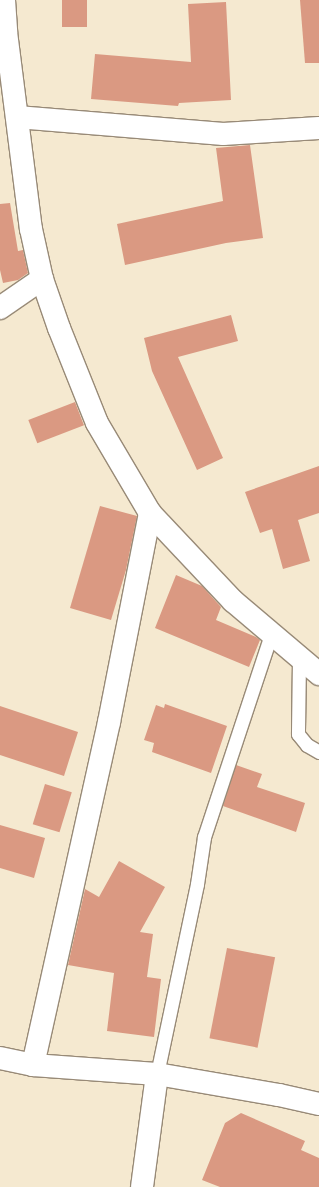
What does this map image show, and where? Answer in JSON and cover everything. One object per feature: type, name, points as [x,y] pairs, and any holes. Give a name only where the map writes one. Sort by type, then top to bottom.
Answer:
[{"type":"street","points":[[4,0],[3,32],[17,118],[31,229],[42,279],[59,328],[97,423],[150,513],[233,601],[299,659],[319,674]]},
{"type":"street","points":[[17,118],[223,134],[319,128]]},
{"type":"street","points":[[0,308],[42,279]]},
{"type":"street","points":[[33,1065],[109,722],[150,513]]},
{"type":"street","points":[[0,1058],[33,1065],[157,1074],[279,1095],[319,1104]]},
{"type":"street","points":[[142,1187],[157,1074]]},
{"type":"lane","points":[[157,1074],[197,884],[204,837],[271,635]]},
{"type":"lane","points":[[299,659],[298,734],[307,745],[319,752]]},
{"type":"building","points":[[62,0],[87,0],[87,27],[62,27]]},
{"type":"building","points":[[300,0],[319,0],[319,63],[305,63]]},
{"type":"building","points":[[226,2],[231,100],[179,103],[178,106],[91,99],[95,54],[191,62],[188,4]]},
{"type":"building","points":[[250,145],[263,238],[226,243],[125,265],[117,224],[223,201],[216,148]]},
{"type":"building","points":[[10,203],[18,251],[23,250],[28,273],[18,280],[3,283],[0,270],[0,204]]},
{"type":"building","points":[[231,315],[238,341],[178,357],[223,458],[197,470],[152,371],[144,338]]},
{"type":"building","points":[[75,402],[84,425],[37,443],[28,420]]},
{"type":"building","points":[[319,466],[319,513],[298,520],[310,561],[283,569],[272,529],[260,533],[245,492]]},
{"type":"building","points":[[100,506],[137,516],[126,570],[111,620],[70,608]]},
{"type":"building","points":[[176,575],[202,586],[221,607],[216,620],[260,640],[249,667],[155,628]]},
{"type":"building","points":[[165,704],[227,726],[211,773],[152,752],[154,743],[144,740],[156,705],[164,708]]},
{"type":"building","points":[[0,706],[78,732],[64,776],[0,755]]},
{"type":"building","points":[[236,765],[262,774],[257,787],[305,803],[296,832],[223,806]]},
{"type":"building","points":[[45,784],[72,792],[59,832],[33,824]]},
{"type":"building","points":[[0,825],[45,838],[34,878],[0,868]]},
{"type":"building","points":[[119,861],[165,887],[140,932],[153,934],[147,977],[161,979],[154,1037],[107,1031],[114,973],[68,965],[85,889],[99,897]]},
{"type":"building","points":[[227,948],[275,957],[258,1048],[209,1038]]},
{"type":"building","points":[[241,1113],[305,1141],[301,1150],[319,1158],[319,1187],[220,1187],[202,1180],[225,1123]]}]
